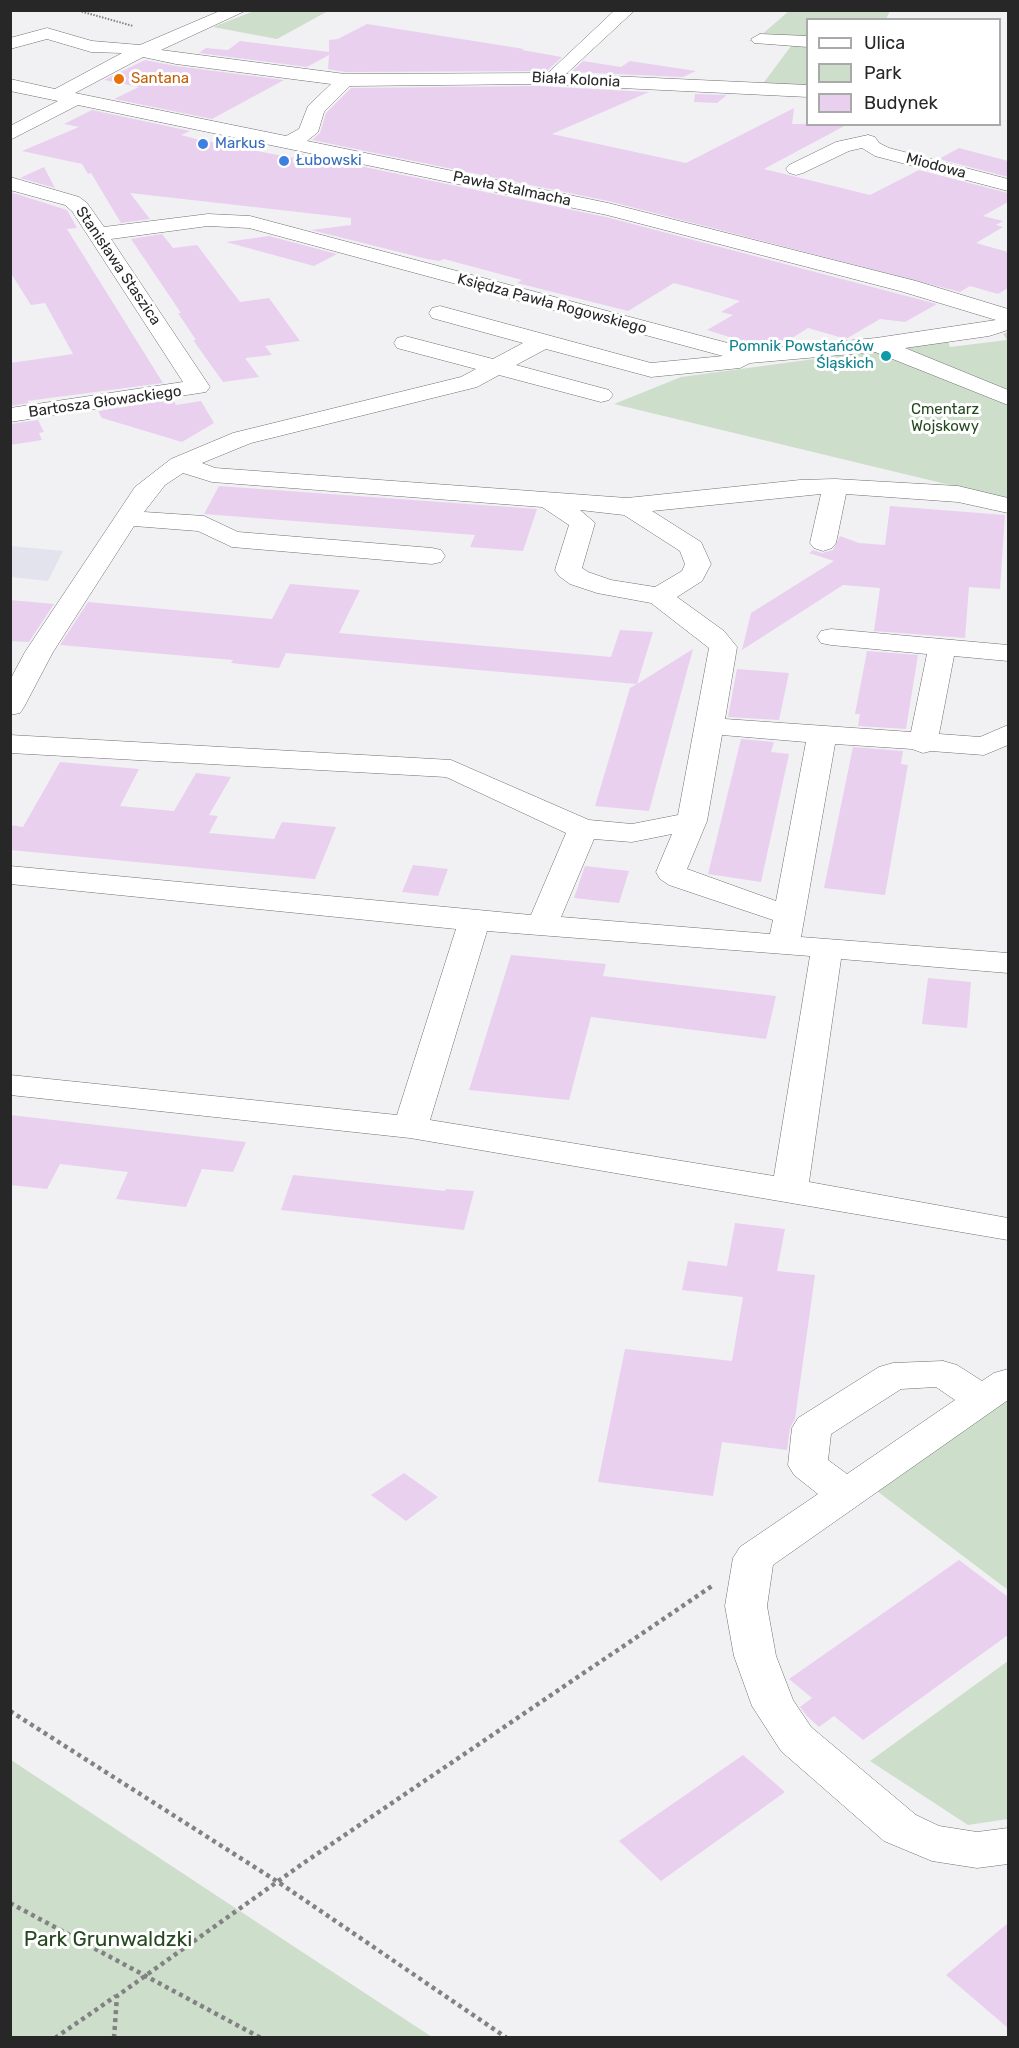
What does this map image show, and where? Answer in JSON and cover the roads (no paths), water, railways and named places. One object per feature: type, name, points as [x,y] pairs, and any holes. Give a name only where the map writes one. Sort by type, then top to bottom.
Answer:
[{"type":"street","points":[[10,134],[140,51],[238,10]]},
{"type":"street","points":[[553,79],[560,69],[626,10]]},
{"type":"street","name":"Biała Kolonia","points":[[10,44],[47,33],[86,45],[345,80],[553,79],[806,91]]},
{"type":"street","points":[[760,39],[806,42]]},
{"type":"street","points":[[289,143],[308,132],[315,110],[345,80]]},
{"type":"street","name":"Pawła Stalmacha","points":[[10,86],[61,102],[144,113],[608,209],[722,228],[1008,316]]},
{"type":"street","points":[[126,94],[188,106]]},
{"type":"street","points":[[18,107],[61,102]]},
{"type":"street","points":[[144,113],[166,102]]},
{"type":"street","points":[[796,169],[870,133]]},
{"type":"street","name":"Miodowa","points":[[870,133],[871,147],[882,152],[1008,185]]},
{"type":"street","name":"Stanisława Staszica","points":[[10,183],[72,201],[80,207],[198,386]]},
{"type":"street","name":"Księdza Pawła Rogowskiego","points":[[98,234],[208,220],[240,221],[763,358],[989,329],[1008,323]]},
{"type":"street","points":[[722,228],[746,224],[770,230]]},
{"type":"street","points":[[440,313],[660,371],[763,358]]},
{"type":"street","points":[[10,706],[39,652],[144,492],[180,464],[242,438],[451,387],[498,368],[543,341]]},
{"type":"street","points":[[405,343],[601,395]]},
{"type":"street","points":[[876,345],[1008,398]]},
{"type":"street","name":"Bartosza Głowackiego","points":[[10,415],[193,390],[198,386]]},
{"type":"street","points":[[180,464],[212,475],[627,506],[800,487],[836,486],[958,494],[1008,505]]},
{"type":"street","points":[[823,543],[836,486]]},
{"type":"street","points":[[548,500],[582,524]]},
{"type":"street","points":[[582,524],[627,506]]},
{"type":"street","points":[[627,506],[692,547],[698,564],[693,575],[659,596]]},
{"type":"street","points":[[127,518],[204,524],[232,539],[432,556]]},
{"type":"street","points":[[582,524],[568,570],[579,578],[606,587],[659,596],[714,637],[723,647],[692,821],[671,872],[827,949],[1008,963]]},
{"type":"street","points":[[831,637],[1008,653]]},
{"type":"street","points":[[922,744],[942,647]]},
{"type":"street","points":[[10,649],[39,652]]},
{"type":"street","points":[[709,726],[922,744],[984,746],[1008,734]]},
{"type":"street","points":[[787,930],[822,735]]},
{"type":"street","points":[[10,744],[451,770],[583,829],[632,833],[692,821]]},
{"type":"street","points":[[542,925],[583,829]]},
{"type":"street","points":[[10,875],[474,921],[542,925],[787,930]]},
{"type":"street","points":[[410,1127],[474,921]]},
{"type":"street","points":[[790,1190],[827,949]]},
{"type":"street","points":[[10,1085],[410,1127],[1008,1229]]},
{"type":"street","points":[[845,1494],[808,1466],[812,1428],[893,1376],[943,1374],[995,1391]]},
{"type":"street","points":[[995,1391],[754,1558],[746,1606],[755,1656],[774,1706],[796,1739],[900,1828],[932,1843],[977,1850],[1008,1845]]},
{"type":"place","name":"Santana","points":[[119,79]]},
{"type":"place","name":"Markus","points":[[203,144]]},
{"type":"place","name":"Łubowski","points":[[284,161]]},
{"type":"place","name":"Pomnik Powstańców Śląskich","points":[[886,356]]},
{"type":"park label","name":"Cmentarz Wojskowy","points":[[945,418]]},
{"type":"park label","name":"Park Grunwaldzki","points":[[108,1940]]}]
